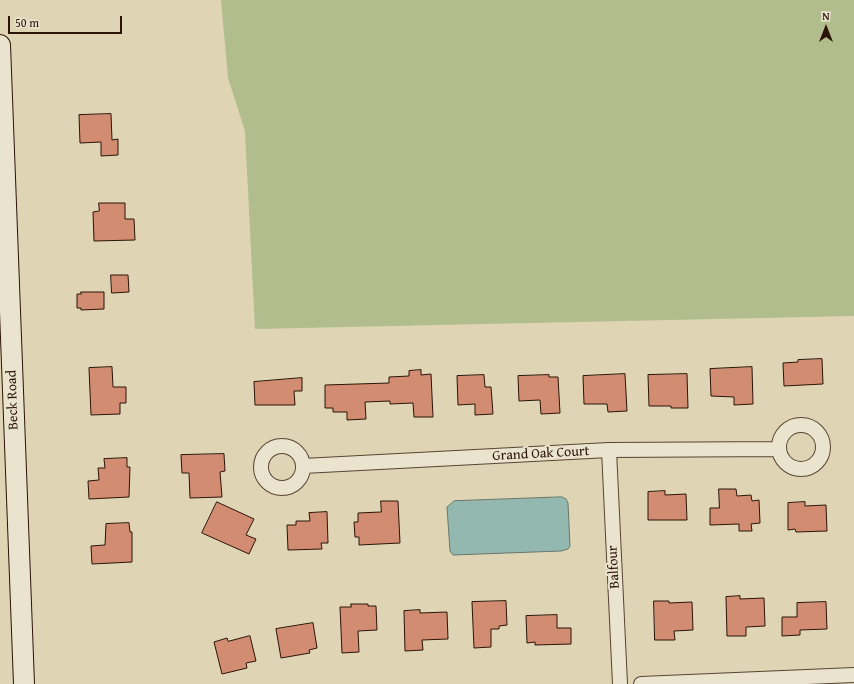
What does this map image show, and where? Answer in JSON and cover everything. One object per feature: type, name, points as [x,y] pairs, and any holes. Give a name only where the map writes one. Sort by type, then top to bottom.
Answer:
[{"type":"main road","name":"Beck Road","points":[[0,45],[24,684]]},
{"type":"street","name":"Grand Oak Court","points":[[303,466],[609,450],[778,449]]},
{"type":"street","name":"Balfour","points":[[609,450],[620,684]]},
{"type":"street","points":[[641,684],[854,675]]},
{"type":"green space","points":[[221,0],[854,0],[854,316],[255,329],[245,131],[228,78]]},
{"type":"water","points":[[562,497],[566,499],[568,503],[570,546],[568,549],[561,551],[453,555],[450,551],[447,507],[454,501]]},
{"type":"building","points":[[111,114],[112,140],[118,139],[118,155],[101,156],[101,142],[80,143],[79,115]]},
{"type":"building","points":[[99,203],[125,203],[125,219],[134,219],[135,240],[94,241],[93,212],[99,211]]},
{"type":"building","points":[[111,275],[128,275],[129,292],[112,293]]},
{"type":"building","points":[[81,292],[104,292],[104,309],[81,310],[81,308],[77,308],[77,294],[81,294]]},
{"type":"building","points":[[822,359],[823,384],[784,386],[783,363],[798,362],[798,360]]},
{"type":"building","points":[[112,367],[113,387],[126,387],[126,403],[120,403],[120,414],[91,415],[89,368]]},
{"type":"building","points":[[752,367],[753,404],[734,405],[734,397],[711,396],[710,369]]},
{"type":"building","points":[[421,370],[421,375],[431,374],[433,417],[414,417],[413,403],[390,404],[390,401],[365,402],[366,419],[347,420],[347,412],[333,412],[333,408],[325,408],[325,385],[389,383],[389,377],[409,376],[409,371]]},
{"type":"building","points":[[625,374],[627,411],[608,412],[607,404],[584,404],[583,376]]},
{"type":"building","points":[[687,374],[688,408],[649,406],[648,375]]},
{"type":"building","points":[[484,375],[485,387],[491,387],[493,414],[475,415],[475,404],[458,405],[457,376]]},
{"type":"building","points":[[549,375],[549,377],[558,377],[560,413],[541,414],[540,400],[519,401],[518,376]]},
{"type":"building","points":[[302,378],[302,391],[294,391],[295,405],[255,405],[254,382]]},
{"type":"building","points":[[224,454],[225,471],[220,472],[222,497],[190,498],[189,473],[182,473],[181,455]]},
{"type":"building","points":[[127,458],[127,467],[130,467],[129,497],[89,499],[88,481],[99,480],[98,468],[105,468],[104,459]]},
{"type":"building","points":[[719,489],[736,489],[737,496],[751,495],[752,501],[759,500],[760,523],[751,524],[752,531],[739,531],[739,524],[710,525],[710,508],[719,508]]},
{"type":"building","points":[[665,491],[665,495],[686,494],[687,520],[648,520],[648,492]]},
{"type":"building","points":[[381,501],[398,501],[400,543],[359,545],[359,537],[355,537],[354,522],[358,522],[358,513],[381,512]]},
{"type":"building","points":[[217,502],[254,519],[246,535],[256,539],[249,554],[202,533]]},
{"type":"building","points":[[805,502],[805,506],[826,505],[827,531],[796,532],[795,529],[788,530],[788,503]]},
{"type":"building","points":[[327,512],[328,543],[321,543],[322,549],[288,550],[287,525],[296,525],[296,521],[310,521],[309,513]]},
{"type":"building","points":[[129,523],[130,532],[132,532],[132,562],[92,564],[91,546],[105,545],[106,524]]},
{"type":"building","points":[[740,596],[740,599],[764,598],[765,626],[746,627],[746,636],[727,636],[726,597]]},
{"type":"building","points":[[506,601],[507,625],[499,626],[499,629],[491,629],[491,647],[474,648],[472,602]]},
{"type":"building","points":[[654,601],[669,601],[669,603],[692,602],[693,630],[674,631],[675,640],[655,640]]},
{"type":"building","points":[[826,602],[827,629],[800,630],[800,635],[782,636],[782,617],[797,617],[797,603]]},
{"type":"building","points":[[351,604],[368,604],[368,606],[376,606],[377,630],[358,631],[359,652],[342,653],[340,607],[351,607]]},
{"type":"building","points":[[420,610],[420,613],[447,612],[448,639],[422,640],[423,650],[405,651],[404,611]]},
{"type":"building","points":[[557,615],[557,628],[571,628],[571,644],[535,645],[535,642],[527,643],[526,616]]},
{"type":"building","points":[[313,623],[317,648],[309,650],[310,653],[281,658],[276,629]]},
{"type":"building","points":[[250,636],[256,661],[246,663],[247,668],[222,674],[214,642],[227,638],[228,641]]}]
